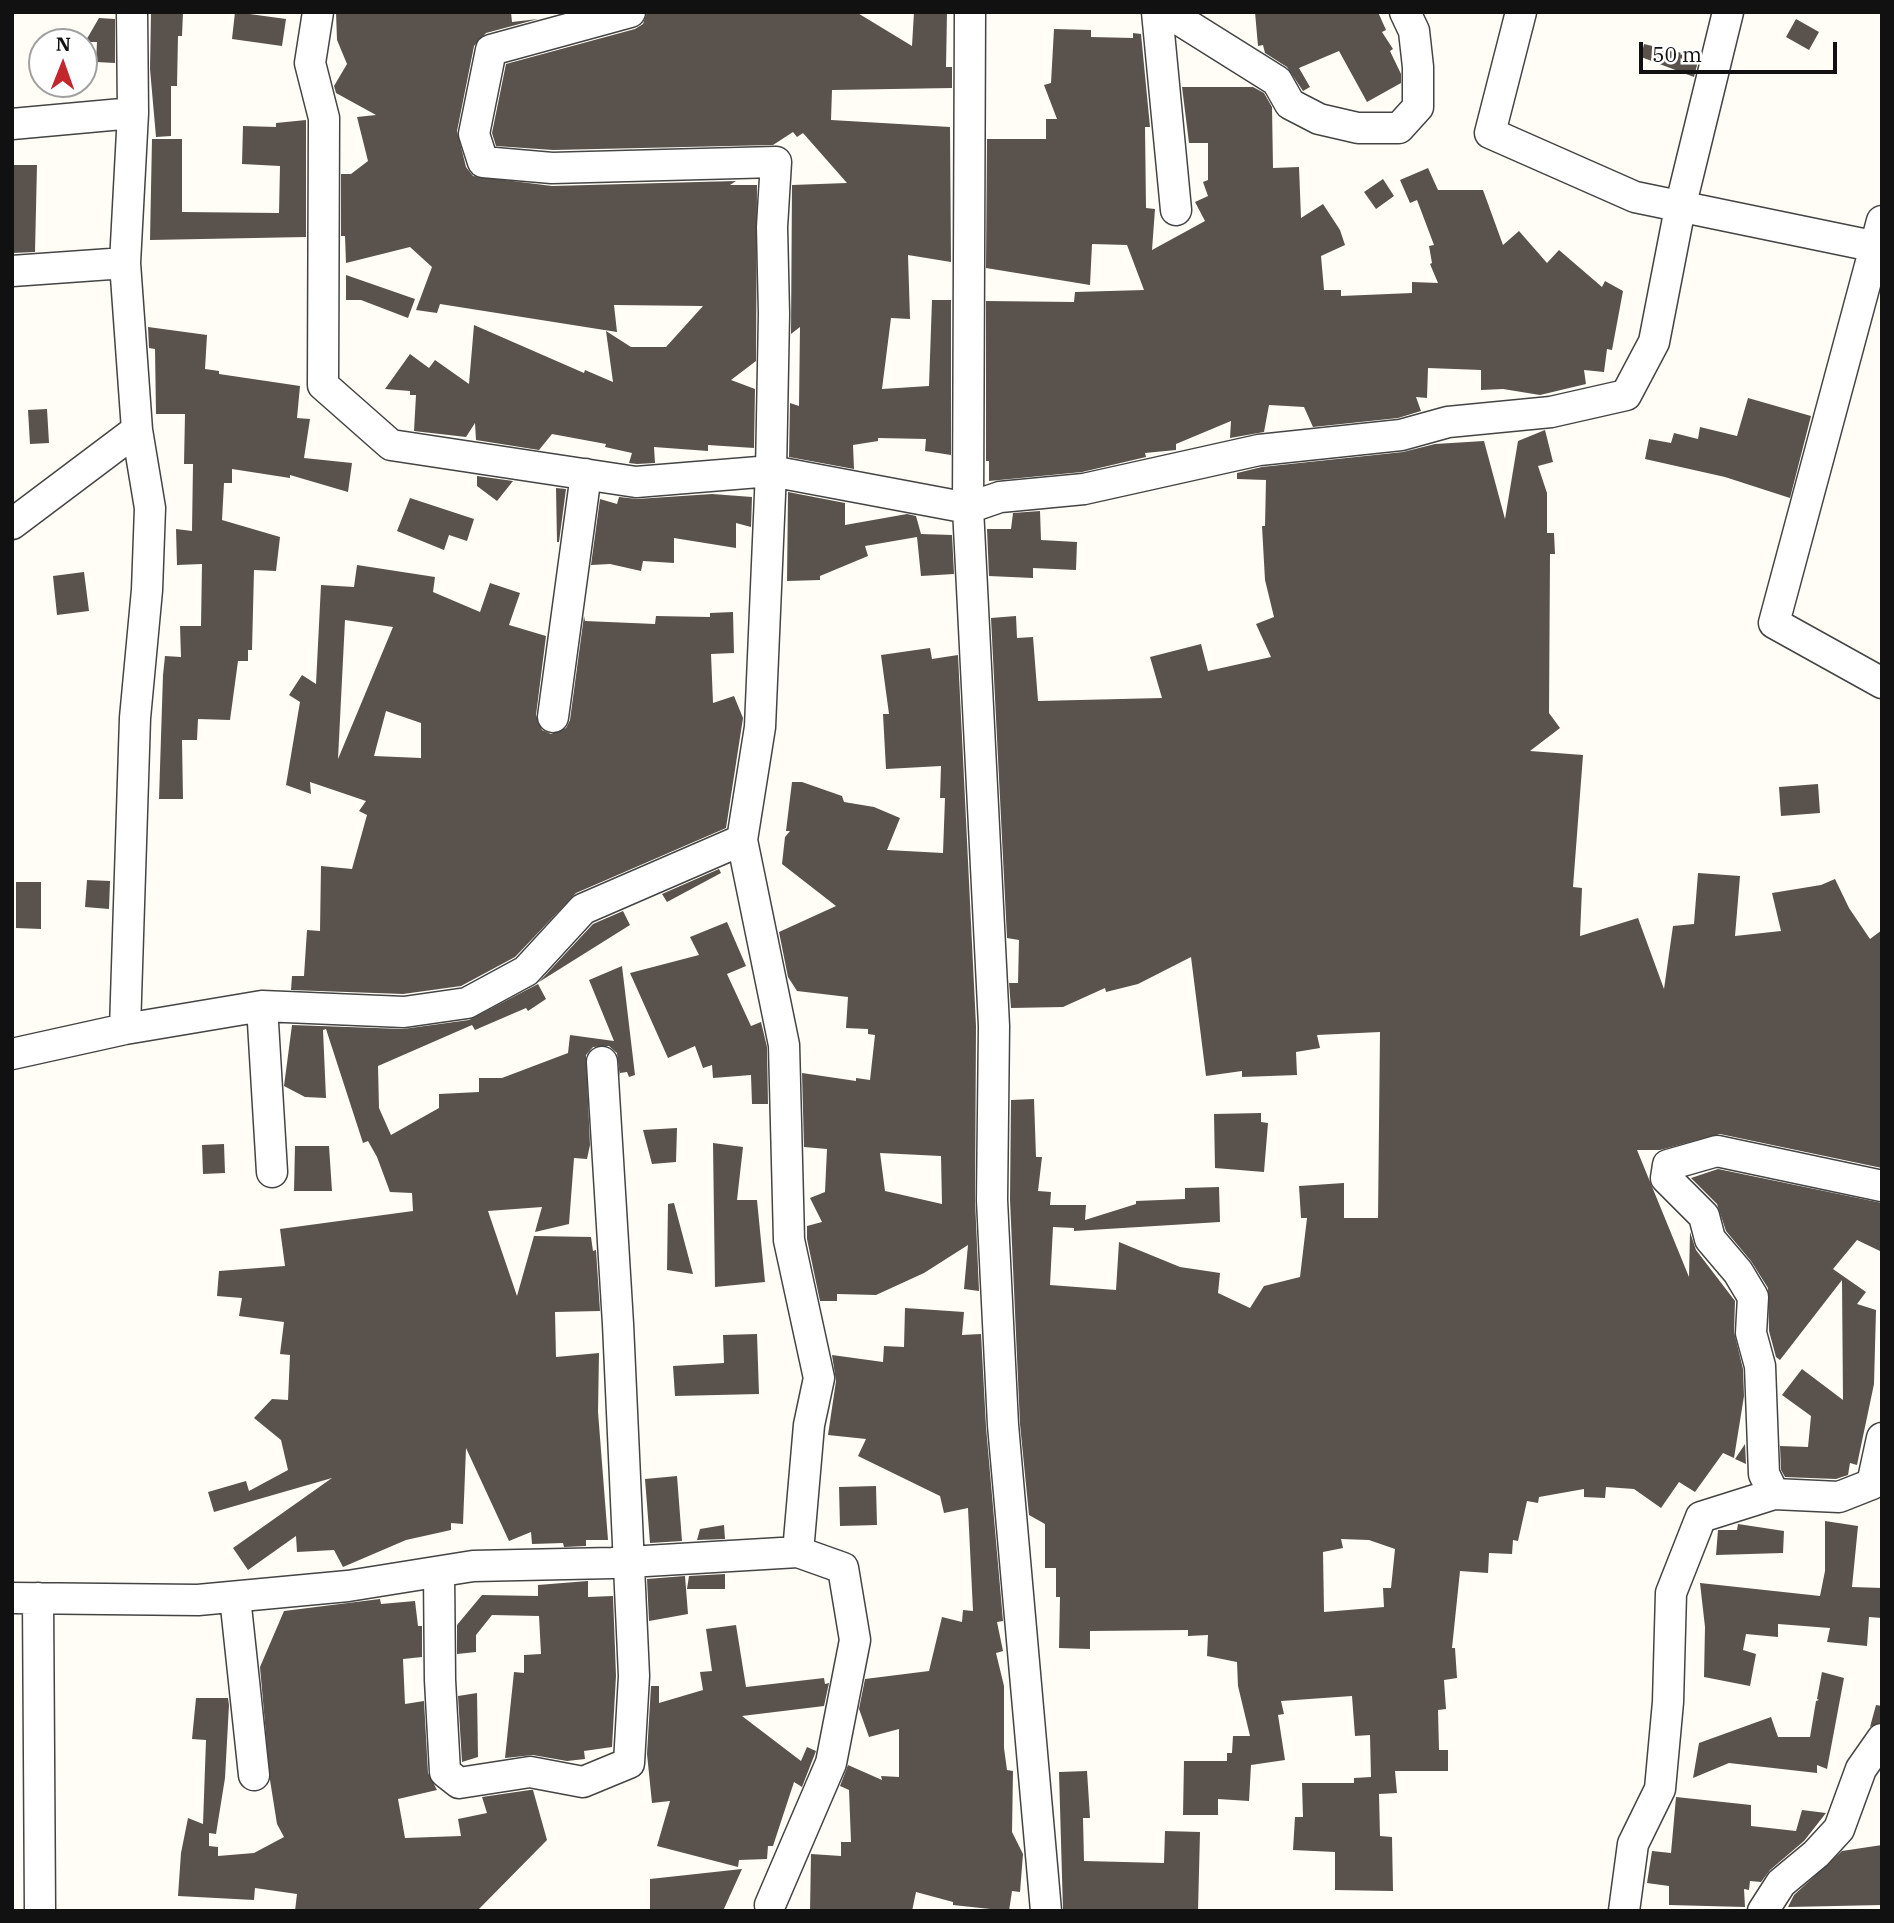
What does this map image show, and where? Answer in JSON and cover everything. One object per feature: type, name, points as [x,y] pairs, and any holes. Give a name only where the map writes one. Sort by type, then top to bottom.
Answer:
[{"type":"street","points":[[125,1029],[135,718],[147,590],[150,508],[137,430],[125,263],[133,113],[132,12]]},
{"type":"street","points":[[318,12],[310,63],[324,118],[323,386],[391,446],[636,482],[771,471],[968,508],[1000,497],[1084,489],[1259,450],[1401,435],[1448,422],[1551,412],[1626,395],[1654,342],[1680,208],[1728,12]]},
{"type":"street","points":[[630,12],[491,50],[474,134],[483,162],[552,168],[776,162],[772,227],[775,314],[771,471],[760,727],[743,841],[784,1045],[789,1240],[819,1378],[810,1425],[798,1552]]},
{"type":"street","points":[[970,12],[968,508],[994,1026],[992,1200],[1003,1425],[1046,1911]]},
{"type":"street","points":[[1157,12],[1176,210]]},
{"type":"street","points":[[1167,12],[1277,81],[1290,104],[1319,120],[1358,128],[1399,128],[1418,107],[1414,31],[1405,12]]},
{"type":"street","points":[[1521,12],[1490,133],[1635,197],[1680,208],[1880,239],[1774,623],[1882,683]]},
{"type":"street","points":[[12,124],[133,113]]},
{"type":"street","points":[[12,271],[125,263]]},
{"type":"street","points":[[12,524],[137,430]]},
{"type":"street","points":[[553,717],[586,474]]},
{"type":"street","points":[[12,1054],[125,1029],[262,1006],[404,1012],[467,1003],[526,971],[583,909],[743,841]]},
{"type":"street","points":[[262,1006],[272,1172]]},
{"type":"street","points":[[439,1572],[440,1681],[445,1772],[458,1783],[530,1772],[583,1782],[629,1763],[635,1676],[602,1062]]},
{"type":"street","points":[[1774,1494],[1764,1474],[1760,1366],[1751,1333],[1753,1297],[1738,1272],[1710,1239],[1704,1216],[1666,1178],[1668,1165],[1717,1151],[1882,1186]]},
{"type":"street","points":[[1624,1911],[1633,1844],[1660,1788],[1668,1702],[1671,1592],[1701,1517],[1774,1494],[1839,1497],[1877,1489],[1882,1438]]},
{"type":"street","points":[[40,1911],[25,1598],[198,1600],[348,1587],[473,1566],[629,1562],[798,1552],[843,1568],[855,1640],[831,1763],[770,1905]]},
{"type":"street","points":[[234,1597],[254,1775]]},
{"type":"street","points":[[1763,1911],[1781,1883],[1816,1854],[1839,1829],[1861,1769],[1882,1739]]},
{"type":"building","points":[[151,12],[183,12],[182,36],[178,36],[177,86],[171,86],[171,136],[156,137],[150,69]]},
{"type":"building","points":[[235,12],[286,19],[282,46],[232,39]]},
{"type":"building","points":[[336,12],[511,12],[512,22],[538,19],[486,33],[474,46],[457,131],[466,167],[473,176],[552,186],[736,181],[730,185],[757,185],[756,361],[731,380],[755,389],[754,448],[708,445],[708,451],[654,447],[655,463],[637,464],[629,463],[632,453],[605,447],[606,444],[552,434],[539,450],[476,440],[475,423],[466,437],[414,431],[416,395],[410,395],[410,391],[385,389],[410,354],[429,368],[435,360],[469,384],[474,325],[584,373],[585,370],[613,382],[606,331],[631,347],[666,347],[703,306],[614,305],[617,332],[440,304],[437,313],[416,310],[432,267],[410,247],[346,263],[345,236],[341,236],[341,174],[351,174],[368,161],[357,117],[376,115],[336,93],[334,86],[347,64],[337,40]]},
{"type":"building","points":[[647,12],[856,12],[912,46],[914,12],[947,12],[946,67],[952,67],[952,88],[832,90],[831,120],[950,127],[951,262],[908,255],[910,319],[891,318],[882,389],[929,386],[932,300],[951,300],[951,455],[925,451],[926,439],[878,438],[878,441],[853,445],[854,469],[789,457],[790,403],[799,406],[800,327],[791,334],[792,185],[847,183],[803,133],[797,137],[793,132],[773,145],[553,150],[496,146],[492,133],[506,64],[635,29],[643,24]]},
{"type":"building","points":[[1255,12],[1378,12],[1386,30],[1382,32],[1393,49],[1390,51],[1401,74],[1401,83],[1367,102],[1339,51],[1299,68],[1310,87],[1303,91],[1287,67],[1265,53],[1263,45],[1258,46]]},
{"type":"building","points":[[99,18],[115,19],[115,63],[98,62],[98,28],[93,28]]},
{"type":"building","points":[[1796,19],[1819,32],[1809,50],[1786,37]]},
{"type":"building","points":[[1054,29],[1091,30],[1091,37],[1133,38],[1133,33],[1141,34],[1150,127],[1145,127],[1146,208],[1155,209],[1152,250],[1205,221],[1195,202],[1208,196],[1203,182],[1208,180],[1208,143],[1189,143],[1182,87],[1253,87],[1264,93],[1272,107],[1273,168],[1299,167],[1301,218],[1323,204],[1340,230],[1345,245],[1321,256],[1324,290],[1341,290],[1341,296],[1412,293],[1412,282],[1438,283],[1430,264],[1429,246],[1434,245],[1417,200],[1410,203],[1400,180],[1428,168],[1438,190],[1483,190],[1503,245],[1519,231],[1547,263],[1559,250],[1602,287],[1605,281],[1623,291],[1612,350],[1607,349],[1604,372],[1584,370],[1586,384],[1540,395],[1503,389],[1481,390],[1481,370],[1428,368],[1427,398],[1416,397],[1421,411],[1398,418],[1313,427],[1304,407],[1269,405],[1264,432],[1230,438],[1231,421],[1176,444],[1176,450],[1145,453],[1146,457],[1082,472],[989,481],[989,461],[986,461],[986,301],[1074,302],[1075,292],[1144,290],[1127,245],[1092,244],[1090,285],[986,268],[987,139],[1046,139],[1046,119],[1057,119],[1044,85],[1051,83]]},
{"type":"building","points":[[1644,44],[1699,57],[1694,77],[1641,57]]},
{"type":"building","points":[[306,120],[306,237],[150,240],[152,139],[182,139],[182,212],[279,213],[280,166],[242,164],[243,126],[276,127],[276,123]]},
{"type":"building","points":[[12,165],[37,165],[35,252],[12,253]]},
{"type":"building","points":[[1383,179],[1394,196],[1376,209],[1364,192]]},
{"type":"building","points":[[346,275],[415,299],[408,318],[361,300],[346,300]]},
{"type":"building","points":[[148,327],[207,335],[205,369],[219,371],[219,374],[300,386],[297,418],[310,419],[304,458],[352,463],[348,492],[290,475],[290,478],[232,469],[232,483],[224,483],[222,520],[280,537],[276,571],[254,570],[252,650],[248,650],[248,661],[238,661],[230,720],[198,719],[197,740],[182,740],[183,799],[159,799],[163,675],[165,656],[181,657],[180,626],[201,626],[202,564],[177,565],[176,529],[192,531],[193,464],[184,464],[185,414],[156,414],[155,349],[149,348]]},
{"type":"building","points":[[1748,398],[1811,416],[1790,498],[1725,477],[1645,459],[1649,439],[1671,443],[1674,433],[1698,439],[1700,427],[1737,436]]},
{"type":"building","points":[[47,409],[49,443],[30,444],[28,410]]},
{"type":"building","points":[[1545,430],[1553,462],[1538,466],[1547,493],[1547,533],[1554,533],[1555,554],[1550,554],[1549,713],[1560,728],[1530,751],[1583,755],[1573,887],[1582,888],[1580,936],[1638,918],[1664,989],[1673,926],[1694,924],[1698,873],[1740,876],[1735,936],[1781,931],[1772,893],[1821,885],[1835,879],[1849,908],[1870,939],[1882,930],[1882,1168],[1720,1134],[1660,1150],[1637,1150],[1689,1277],[1690,1232],[1696,1250],[1735,1301],[1734,1332],[1743,1369],[1744,1396],[1734,1458],[1723,1453],[1695,1492],[1679,1482],[1661,1508],[1634,1489],[1606,1487],[1605,1498],[1584,1497],[1584,1489],[1539,1497],[1538,1503],[1527,1501],[1518,1541],[1513,1540],[1512,1554],[1489,1553],[1488,1573],[1460,1571],[1452,1648],[1455,1648],[1457,1678],[1444,1680],[1446,1709],[1438,1710],[1439,1750],[1448,1750],[1448,1771],[1395,1771],[1397,1793],[1379,1794],[1380,1836],[1392,1837],[1393,1891],[1335,1890],[1335,1852],[1293,1850],[1295,1817],[1303,1817],[1302,1783],[1354,1783],[1354,1778],[1371,1777],[1370,1735],[1355,1736],[1352,1696],[1281,1701],[1284,1714],[1278,1715],[1285,1760],[1251,1765],[1249,1801],[1218,1799],[1218,1815],[1183,1815],[1184,1761],[1227,1761],[1227,1753],[1232,1753],[1233,1736],[1250,1736],[1238,1686],[1237,1662],[1207,1656],[1208,1635],[1188,1636],[1188,1630],[1090,1631],[1090,1649],[1059,1648],[1060,1597],[1056,1597],[1056,1568],[1045,1568],[1045,1524],[1029,1515],[1020,1424],[1010,1200],[1011,1100],[1034,1099],[1036,1157],[1042,1157],[1038,1191],[1051,1192],[1050,1205],[1086,1205],[1085,1220],[1136,1204],[1136,1201],[1185,1199],[1185,1188],[1219,1187],[1220,1222],[1074,1231],[1074,1228],[1053,1227],[1050,1285],[1116,1290],[1119,1242],[1180,1267],[1220,1273],[1218,1293],[1250,1308],[1264,1286],[1300,1277],[1307,1218],[1301,1218],[1299,1186],[1344,1183],[1344,1218],[1378,1218],[1380,1032],[1317,1035],[1320,1048],[1296,1052],[1297,1075],[1242,1077],[1242,1071],[1206,1076],[1191,957],[1138,984],[1106,992],[1105,988],[1063,1007],[1011,1008],[1009,983],[1018,983],[1019,940],[1007,938],[991,618],[1016,616],[1017,638],[1033,637],[1038,701],[1162,698],[1150,657],[1201,644],[1208,671],[1271,657],[1256,624],[1274,617],[1265,580],[1262,526],[1265,526],[1266,480],[1237,479],[1237,473],[1262,467],[1403,452],[1435,444],[1484,441],[1505,519],[1518,441]],"holes":[[[1341,1539],[1369,1540],[1395,1549],[1391,1588],[1383,1588],[1384,1607],[1324,1612],[1323,1552],[1343,1548]]]},
{"type":"building","points":[[477,476],[513,481],[497,501],[477,486]]},
{"type":"building","points":[[556,488],[566,489],[559,542],[557,542]]},
{"type":"building","points":[[788,492],[845,503],[845,525],[907,514],[916,516],[921,534],[952,535],[954,574],[921,576],[917,537],[865,546],[868,556],[820,576],[820,580],[787,581]]},
{"type":"building","points":[[712,494],[752,497],[751,527],[736,523],[736,548],[674,538],[674,563],[643,561],[641,571],[610,564],[591,565],[600,499],[617,504],[619,497],[637,499]]},
{"type":"building","points":[[410,498],[474,519],[467,541],[449,535],[444,550],[397,531]]},
{"type":"building","points":[[1040,511],[1041,540],[1077,542],[1076,570],[1033,568],[1033,578],[989,576],[987,529],[1011,529],[1013,513]]},
{"type":"building","points":[[357,565],[435,577],[433,592],[480,612],[490,583],[520,593],[509,625],[546,636],[536,715],[542,730],[551,734],[566,728],[570,720],[584,616],[585,621],[655,624],[656,616],[710,617],[710,613],[733,612],[734,653],[711,654],[713,703],[734,696],[743,718],[726,828],[576,893],[515,957],[461,986],[403,994],[291,990],[292,976],[304,976],[307,930],[320,931],[321,866],[352,869],[367,815],[359,811],[366,801],[310,782],[311,794],[286,785],[300,702],[289,695],[302,675],[316,684],[321,585],[354,587]],"holes":[[[345,620],[393,627],[338,759]],[[386,711],[421,723],[421,758],[374,756]]]},
{"type":"building","points":[[84,572],[89,611],[57,615],[53,576]]},
{"type":"building","points":[[930,648],[932,659],[958,655],[976,1026],[975,1200],[979,1291],[964,1289],[968,1245],[924,1273],[876,1295],[837,1294],[837,1301],[820,1301],[807,1239],[807,1226],[822,1222],[810,1198],[825,1192],[827,1149],[804,1147],[802,1073],[856,1081],[856,1078],[870,1080],[875,1035],[868,1034],[868,1029],[846,1028],[848,997],[797,991],[788,977],[779,932],[836,906],[782,864],[785,837],[790,831],[786,831],[792,782],[802,782],[842,796],[844,802],[874,807],[900,818],[887,850],[943,853],[945,798],[940,798],[941,766],[886,769],[883,714],[889,714],[881,655]],"holes":[[[880,1153],[941,1156],[942,1204],[885,1191]]]},
{"type":"building","points":[[1818,784],[1820,813],[1781,816],[1779,787]]},
{"type":"building","points":[[719,869],[721,873],[667,902],[662,894]]},
{"type":"building","points":[[87,880],[110,881],[109,909],[85,907]]},
{"type":"building","points":[[16,882],[41,882],[41,929],[16,928]]},
{"type":"building","points":[[623,911],[630,925],[539,982],[593,924]]},
{"type":"building","points":[[727,922],[746,966],[727,974],[751,1026],[761,1022],[767,1047],[768,1104],[752,1104],[751,1075],[713,1078],[712,1065],[703,1068],[695,1046],[668,1058],[630,973],[699,955],[690,937]]},
{"type":"building","points":[[622,966],[635,1075],[629,1077],[627,1072],[620,1073],[620,1077],[617,1053],[609,1046],[593,1047],[586,1055],[590,1145],[587,1159],[574,1158],[569,1224],[535,1232],[542,1207],[488,1211],[517,1296],[534,1236],[591,1237],[593,1251],[596,1250],[600,1311],[555,1312],[556,1357],[599,1353],[598,1412],[608,1540],[586,1540],[586,1546],[564,1547],[563,1543],[532,1544],[531,1532],[509,1541],[466,1448],[463,1524],[451,1523],[451,1530],[406,1540],[343,1567],[334,1550],[297,1552],[296,1536],[248,1570],[233,1548],[332,1478],[214,1512],[208,1492],[246,1481],[249,1491],[288,1470],[281,1440],[254,1418],[272,1399],[288,1400],[290,1355],[280,1354],[284,1322],[239,1316],[242,1298],[217,1296],[219,1271],[285,1266],[280,1229],[413,1211],[412,1193],[390,1192],[377,1157],[368,1141],[363,1143],[326,1029],[323,1030],[326,1098],[305,1097],[284,1086],[292,1025],[403,1029],[469,1020],[538,984],[546,999],[528,1011],[526,1008],[475,1030],[472,1025],[378,1066],[379,1108],[391,1135],[439,1108],[439,1094],[479,1092],[479,1078],[502,1078],[568,1053],[570,1035],[614,1041],[589,980]]},
{"type":"building","points":[[1261,1113],[1261,1122],[1268,1123],[1264,1172],[1215,1168],[1214,1114]]},
{"type":"building","points":[[677,1128],[676,1162],[652,1164],[643,1130]]},
{"type":"building","points":[[713,1143],[743,1147],[737,1200],[757,1200],[765,1282],[715,1287]]},
{"type":"building","points":[[224,1144],[225,1173],[203,1174],[202,1145]]},
{"type":"building","points":[[295,1146],[329,1146],[332,1191],[294,1191]]},
{"type":"building","points":[[1718,1169],[1882,1203],[1882,1252],[1857,1240],[1833,1269],[1866,1292],[1857,1304],[1876,1310],[1874,1384],[1857,1465],[1850,1463],[1848,1475],[1836,1479],[1785,1477],[1781,1470],[1780,1446],[1808,1447],[1811,1416],[1782,1395],[1802,1369],[1843,1400],[1842,1280],[1780,1360],[1776,1357],[1769,1331],[1768,1288],[1751,1261],[1726,1231],[1717,1204],[1691,1178]]},
{"type":"building","points":[[674,1203],[693,1274],[667,1270],[668,1204]]},
{"type":"building","points":[[905,1308],[964,1312],[962,1335],[981,1334],[986,1427],[1003,1621],[997,1622],[1003,1651],[996,1653],[1004,1686],[1004,1748],[1007,1770],[1013,1771],[1012,1832],[1023,1854],[1020,1892],[1012,1891],[1009,1911],[953,1905],[953,1902],[916,1892],[912,1911],[810,1911],[811,1854],[841,1856],[841,1842],[851,1842],[849,1790],[840,1786],[848,1765],[882,1780],[881,1776],[899,1777],[899,1729],[869,1737],[859,1709],[865,1679],[929,1671],[942,1617],[962,1622],[963,1610],[973,1611],[968,1508],[944,1513],[940,1496],[858,1456],[866,1439],[828,1435],[836,1381],[832,1355],[883,1362],[884,1346],[904,1347]]},
{"type":"building","points":[[757,1334],[759,1394],[675,1396],[673,1366],[724,1363],[723,1335]]},
{"type":"building","points":[[1745,1444],[1746,1464],[1735,1459]]},
{"type":"building","points":[[677,1476],[682,1541],[650,1543],[645,1479]]},
{"type":"building","points":[[876,1486],[877,1525],[840,1526],[839,1487]]},
{"type":"building","points":[[1825,1521],[1858,1526],[1852,1587],[1882,1588],[1882,1618],[1869,1617],[1867,1646],[1827,1642],[1830,1628],[1778,1624],[1778,1637],[1746,1634],[1743,1650],[1756,1654],[1750,1686],[1704,1677],[1705,1627],[1700,1583],[1820,1596],[1825,1571]]},
{"type":"building","points":[[1738,1524],[1784,1531],[1783,1553],[1716,1555],[1718,1530],[1737,1530]]},
{"type":"building","points":[[724,1525],[725,1539],[697,1540],[700,1529]]},
{"type":"building","points":[[725,1574],[725,1589],[687,1589],[689,1576]]},
{"type":"building","points":[[685,1576],[688,1614],[649,1621],[647,1579]]},
{"type":"building","points":[[588,1581],[588,1597],[613,1596],[616,1676],[612,1747],[584,1751],[585,1759],[567,1761],[533,1755],[505,1758],[514,1672],[524,1673],[524,1655],[541,1654],[539,1616],[492,1615],[476,1635],[476,1652],[457,1654],[457,1625],[482,1595],[538,1596],[538,1585]]},
{"type":"building","points":[[380,1599],[381,1604],[415,1601],[418,1626],[422,1626],[422,1657],[403,1659],[405,1704],[424,1701],[428,1773],[437,1790],[398,1799],[405,1838],[461,1836],[458,1819],[487,1813],[482,1797],[533,1790],[547,1840],[477,1911],[295,1911],[297,1894],[255,1888],[254,1900],[178,1896],[181,1853],[188,1818],[203,1824],[206,1740],[192,1739],[196,1698],[228,1698],[229,1705],[225,1778],[216,1834],[209,1833],[209,1846],[218,1847],[218,1856],[254,1853],[284,1837],[277,1824],[270,1780],[260,1667],[284,1611]]},
{"type":"building","points":[[736,1625],[746,1687],[824,1678],[825,1684],[829,1683],[824,1706],[742,1716],[801,1761],[807,1747],[816,1751],[802,1787],[794,1782],[773,1846],[768,1846],[767,1859],[739,1860],[738,1867],[657,1846],[670,1801],[652,1803],[647,1754],[651,1686],[659,1686],[659,1703],[703,1690],[700,1672],[712,1671],[706,1629]]},
{"type":"building","points":[[1822,1672],[1844,1678],[1827,1769],[1817,1765],[1817,1773],[1729,1763],[1693,1778],[1699,1743],[1771,1717],[1778,1737],[1810,1737],[1816,1701],[1819,1700]]},
{"type":"building","points":[[477,1693],[478,1757],[462,1762],[458,1696]]},
{"type":"building","points":[[1876,1705],[1882,1706],[1882,1722],[1870,1727]]},
{"type":"building","points":[[1087,1771],[1090,1818],[1083,1818],[1084,1861],[1164,1863],[1165,1831],[1200,1832],[1198,1911],[1063,1911],[1059,1772]]},
{"type":"building","points":[[1676,1797],[1751,1805],[1751,1826],[1796,1831],[1802,1810],[1826,1813],[1804,1841],[1770,1870],[1761,1882],[1750,1881],[1749,1890],[1744,1889],[1745,1907],[1669,1905],[1669,1886],[1647,1883],[1652,1851],[1671,1853]]},
{"type":"building","points":[[1882,1845],[1882,1905],[1788,1907],[1794,1895],[1842,1851]]},
{"type":"building","points":[[742,1869],[723,1911],[650,1911],[650,1879]]}]
